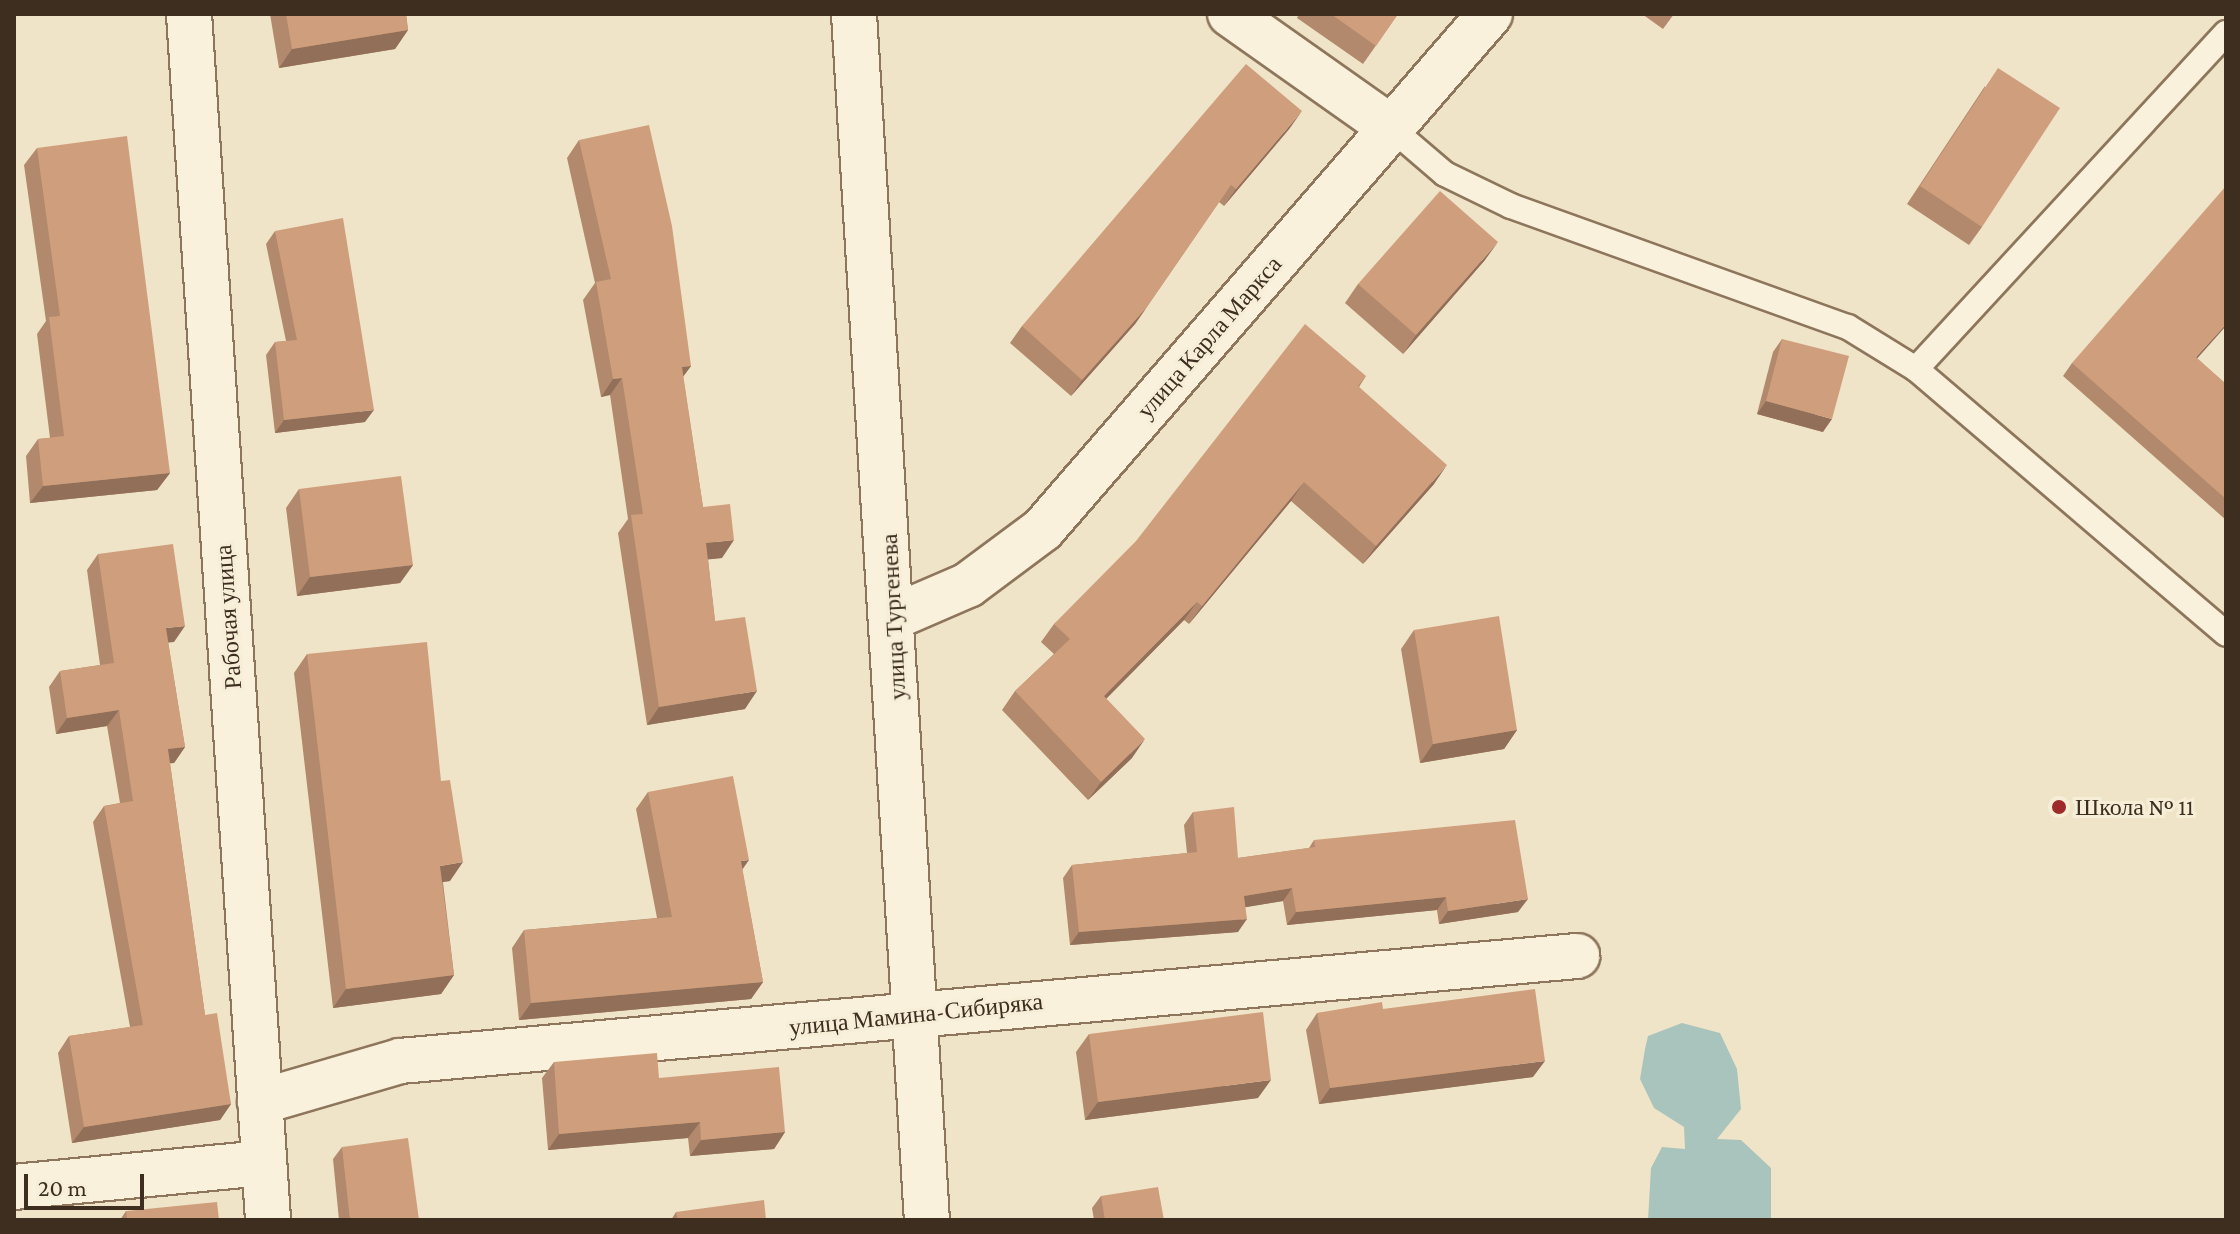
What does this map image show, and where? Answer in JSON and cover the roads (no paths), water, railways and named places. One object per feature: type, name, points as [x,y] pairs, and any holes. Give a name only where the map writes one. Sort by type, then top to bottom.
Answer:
[{"type":"street","name":"Рабочая улица","points":[[189,14],[268,1220]]},
{"type":"street","name":"улица Тургенева","points":[[854,14],[894,617],[927,1220]]},
{"type":"street","points":[[1230,14],[1390,127]]},
{"type":"street","name":"улица Карла Маркса","points":[[894,617],[968,585],[1043,529],[1490,14]]},
{"type":"street","name":"улица Мамина-Сибиряка","points":[[260,1102],[400,1061],[1577,956]]},
{"type":"street","points":[[14,1187],[264,1163]]},
{"type":"lane","points":[[1916,369],[2226,33]]},
{"type":"lane","points":[[1390,127],[1445,174],[1511,206],[1848,327],[1916,369],[2226,634]]},
{"type":"water","points":[[1682,1023],[1720,1033],[1737,1069],[1741,1109],[1717,1139],[1741,1140],[1771,1168],[1771,1220],[1648,1220],[1651,1168],[1662,1147],[1685,1149],[1684,1127],[1654,1108],[1640,1079],[1645,1049],[1648,1036]]},
{"type":"place","name":"Школа № 11","points":[[2059,807]]}]
